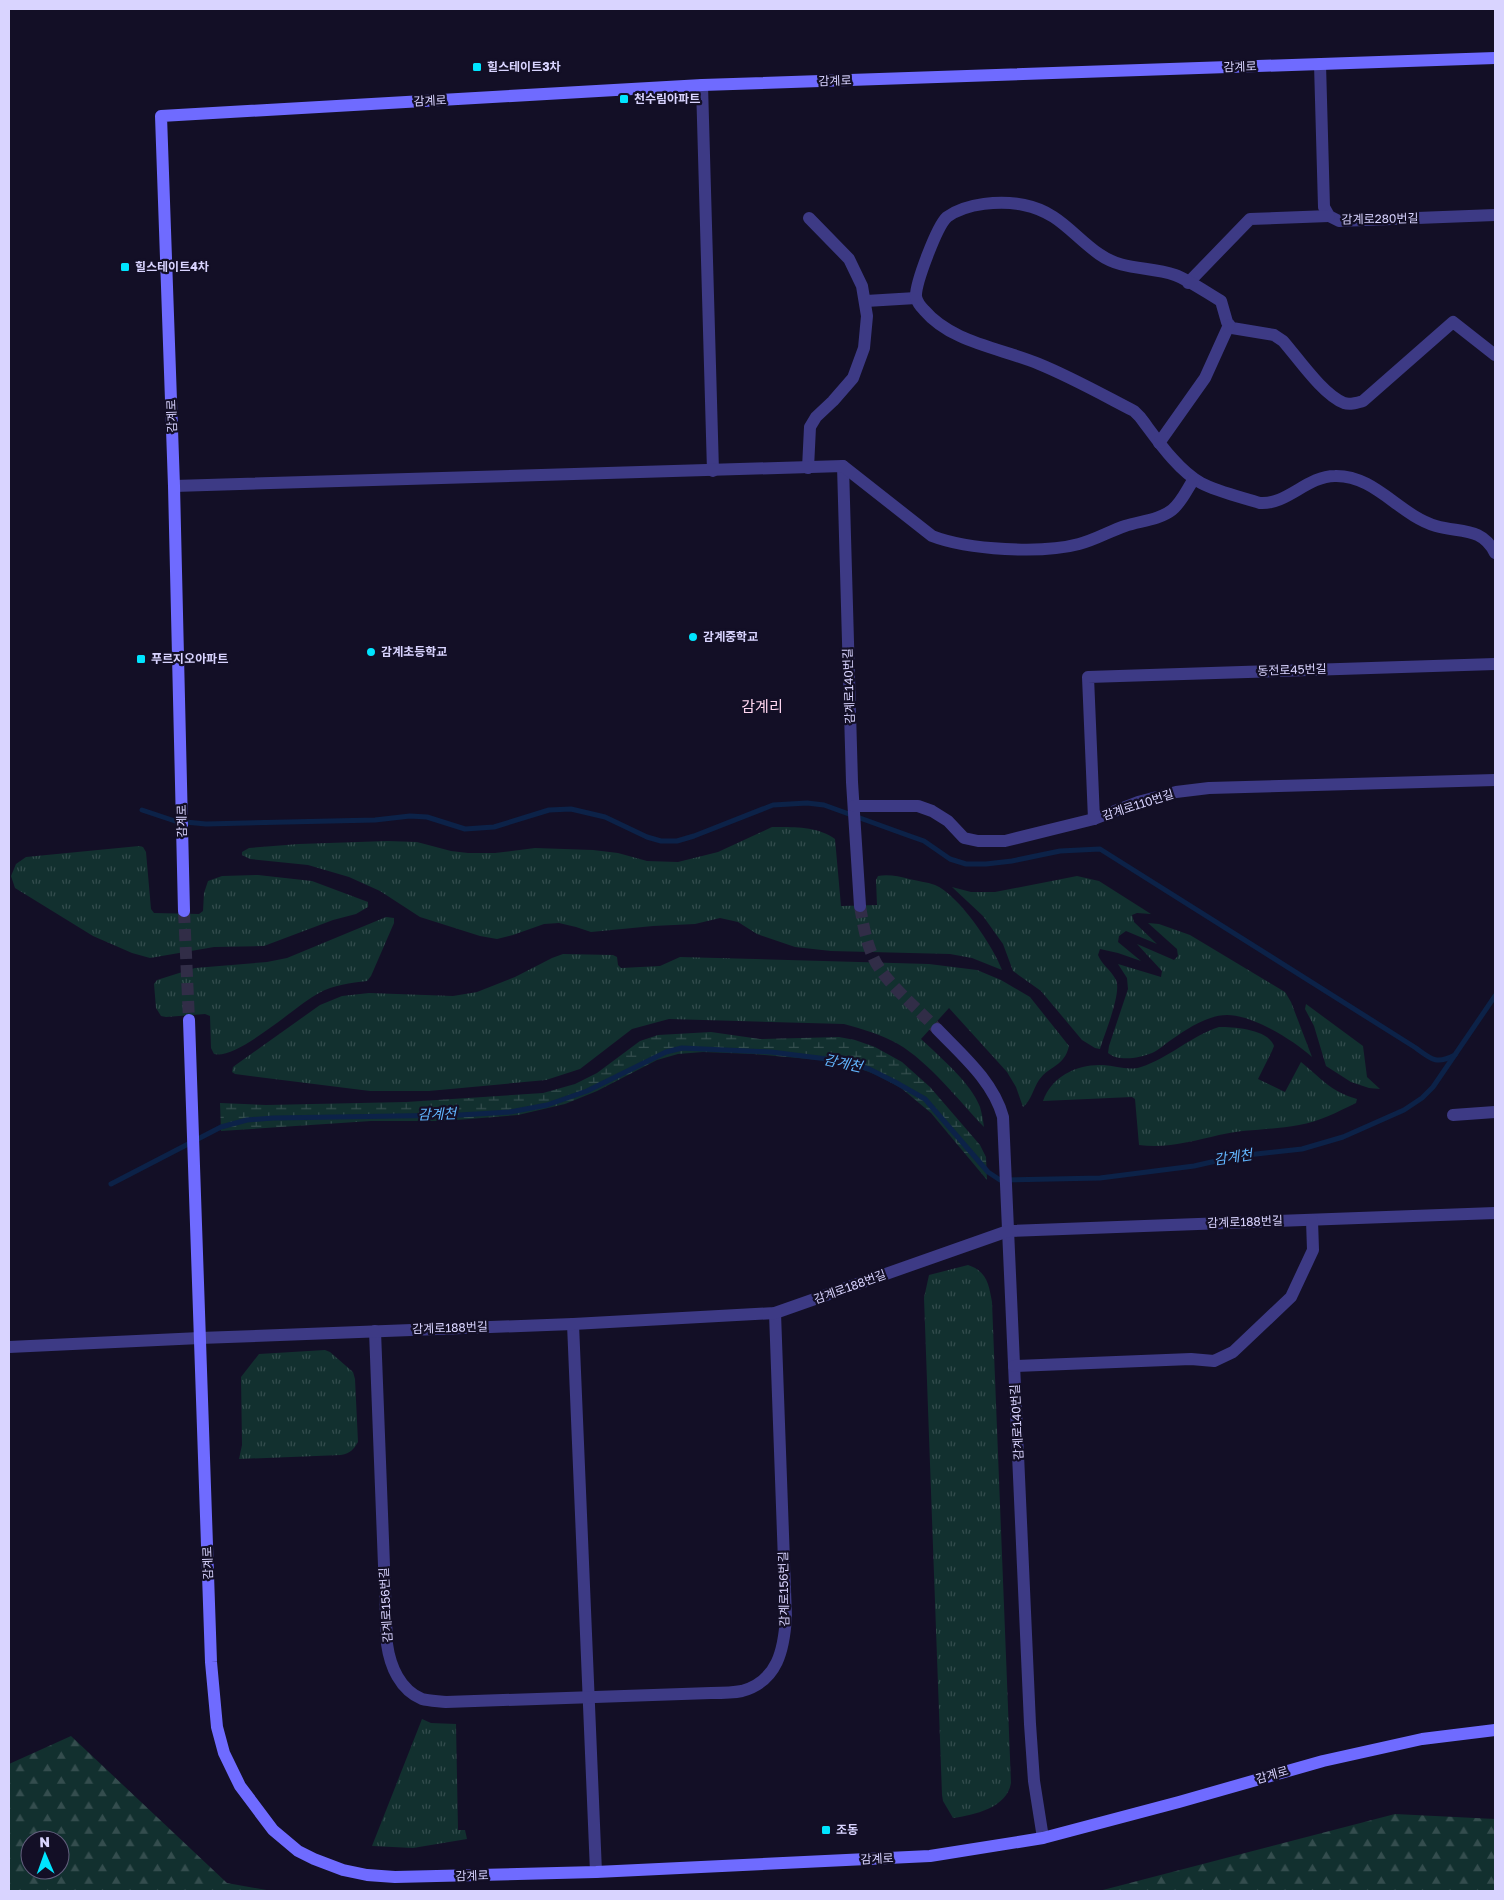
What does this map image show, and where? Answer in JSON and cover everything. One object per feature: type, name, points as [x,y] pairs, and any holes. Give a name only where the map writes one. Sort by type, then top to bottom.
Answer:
[{"type":"main road","name":"감계로","points":[[184,912],[174,486],[161,116],[702,85],[1495,58]]},
{"type":"main road","name":"감계로","points":[[189,1020],[211,1662],[216,1727],[232,1771],[262,1817],[273,1830],[298,1851],[343,1870],[367,1875],[428,1877],[596,1872],[930,1856],[1043,1838],[1322,1761],[1422,1740],[1495,1730]]},
{"type":"street","name":"감계로280번길","points":[[1320,64],[1324,207],[1329,216],[1339,221],[1495,215]]},
{"type":"street","points":[[702,85],[713,472]]},
{"type":"street","points":[[1495,355],[1453,322],[1363,401],[1354,404],[1344,403],[1329,394],[1283,341],[1274,335],[1232,328],[1229,325],[1220,301],[1175,275],[1130,267],[1099,254],[1058,219],[1023,205],[988,204],[964,208],[946,218],[934,237],[916,298],[924,310],[944,328],[966,339],[1039,364],[1134,412],[1194,479],[1203,484],[1260,503],[1270,504],[1311,481],[1333,476],[1352,477],[1368,484],[1408,512],[1435,526],[1482,536],[1495,553]]},
{"type":"street","points":[[1188,283],[1250,219],[1329,216]]},
{"type":"street","points":[[808,468],[810,426],[816,417],[853,378],[860,364],[867,332],[866,301],[862,286],[850,259],[809,218]]},
{"type":"street","points":[[866,301],[916,298]]},
{"type":"street","points":[[1159,442],[1205,378],[1229,325]]},
{"type":"street","points":[[174,486],[713,472],[843,466],[932,536],[948,542],[1006,549],[1061,548],[1166,514],[1180,501],[1194,479]]},
{"type":"street","name":"감계로140번길","points":[[843,466],[852,782],[860,906]]},
{"type":"street","name":"동전로45번길","points":[[1094,819],[1088,676],[1495,664]]},
{"type":"street","name":"감계로110번길","points":[[854,806],[918,806],[932,811],[948,822],[964,838],[978,841],[1005,841],[1094,819],[1176,792],[1209,788],[1495,780]]},
{"type":"street","name":"감계로140번길","points":[[937,1029],[989,1086],[999,1102],[1004,1130],[1031,1743],[1035,1794],[1043,1838]]},
{"type":"street","points":[[1453,1115],[1495,1112]]},
{"type":"street","name":"감계로188번길","points":[[9,1347],[775,1314],[1008,1231],[1495,1213]]},
{"type":"street","points":[[1014,1366],[1191,1359],[1214,1361],[1227,1355],[1233,1352],[1291,1297],[1312,1250],[1312,1220]]},
{"type":"street","name":"감계로156번길","points":[[375,1331],[387,1644],[392,1666],[397,1676],[415,1694],[422,1698],[446,1702],[589,1698],[741,1691],[756,1685],[769,1676],[777,1664],[785,1642],[786,1617],[775,1314]]},
{"type":"street","points":[[572,1324],[596,1872]]},
{"type":"green space","points":[[772,827],[813,829],[835,839],[841,906],[877,905],[876,880],[878,876],[882,875],[897,876],[935,885],[954,899],[974,922],[998,960],[1002,970],[972,958],[950,954],[831,951],[795,947],[757,934],[738,922],[720,918],[695,924],[591,932],[559,923],[544,924],[497,939],[480,936],[420,917],[380,891],[349,877],[308,865],[250,859],[242,855],[242,852],[249,848],[387,841],[417,842],[451,851],[468,853],[495,853],[535,848],[593,850],[618,853],[647,861],[678,862],[718,852]]},
{"type":"green space","points":[[143,847],[146,852],[151,909],[154,913],[199,914],[203,911],[204,893],[208,881],[222,876],[258,875],[312,881],[368,902],[368,907],[356,914],[333,920],[264,946],[214,947],[150,958],[132,953],[93,936],[15,888],[11,876],[16,864],[26,857]]},
{"type":"green space","points":[[1077,876],[1099,881],[1151,914],[1137,913],[1132,915],[1134,922],[1157,944],[1126,931],[1119,936],[1118,942],[1141,961],[1100,949],[1098,955],[1116,980],[1117,994],[1100,1049],[1082,1040],[1041,991],[1013,971],[1003,944],[983,916],[952,887],[971,892],[995,892]]},
{"type":"green space","points":[[386,917],[394,918],[394,923],[371,976],[367,981],[324,990],[237,1049],[224,1054],[214,1054],[211,1048],[210,1016],[205,1014],[166,1017],[161,1016],[156,1008],[154,984],[157,980],[195,968],[267,962],[287,958]]},
{"type":"green space","points":[[1148,923],[1159,924],[1190,935],[1285,992],[1291,1002],[1312,1057],[1294,1043],[1260,1024],[1249,1019],[1227,1015],[1212,1017],[1198,1023],[1147,1055],[1135,1058],[1118,1058],[1108,1053],[1128,989],[1127,978],[1118,964],[1161,977],[1162,971],[1137,944],[1174,960],[1178,956],[1177,949]]},
{"type":"green space","points":[[563,954],[613,955],[617,957],[618,965],[621,968],[660,966],[680,957],[929,964],[977,970],[1001,980],[1030,997],[1069,1046],[1064,1058],[1039,1080],[1028,1102],[1023,1107],[1016,1087],[1007,1072],[949,1008],[921,1039],[970,1089],[980,1107],[984,1127],[943,1082],[910,1052],[885,1038],[844,1024],[669,1019],[632,1029],[580,1069],[546,1080],[429,1091],[370,1091],[235,1074],[232,1072],[233,1067],[320,1005],[342,996],[369,993],[453,996],[477,992],[515,977]]},
{"type":"green space","points":[[1306,1004],[1363,1046],[1367,1077],[1380,1089],[1369,1088],[1351,1082],[1326,1066],[1314,1026],[1305,1009]]},
{"type":"green space","points":[[1219,1027],[1250,1030],[1271,1040],[1274,1046],[1258,1079],[1285,1092],[1301,1062],[1340,1093],[1357,1099],[1356,1103],[1306,1124],[1229,1133],[1179,1144],[1149,1146],[1139,1145],[1135,1099],[1132,1097],[1043,1101],[1047,1092],[1059,1078],[1075,1069],[1093,1065],[1127,1068],[1141,1067]]},
{"type":"green space","points":[[711,1032],[760,1039],[839,1037],[875,1047],[902,1062],[930,1087],[980,1145],[986,1157],[987,1180],[931,1113],[901,1088],[877,1075],[853,1066],[831,1061],[753,1054],[703,1052],[678,1054],[657,1060],[597,1091],[565,1104],[518,1115],[444,1121],[371,1121],[221,1131],[220,1103],[266,1105],[406,1102],[543,1093],[575,1084],[597,1073],[640,1041],[658,1035]]},
{"type":"green space","points":[[968,1265],[979,1271],[986,1279],[992,1302],[1011,1783],[1003,1799],[988,1809],[953,1818],[943,1801],[942,1795],[924,1298],[929,1275]]},
{"type":"green space","points":[[325,1350],[330,1352],[353,1372],[358,1442],[355,1447],[341,1455],[239,1459],[242,1445],[241,1377],[259,1354]]},
{"type":"green space","points":[[422,1719],[431,1723],[456,1724],[458,1830],[465,1830],[467,1839],[413,1848],[372,1846]]},
{"type":"green space","points":[[71,1736],[227,1883],[272,1891],[9,1891],[9,1764]]},
{"type":"green space","points":[[1395,1814],[1495,1819],[1495,1891],[1099,1891]]},
{"type":"waterway","points":[[142,810],[175,821],[206,824],[375,820],[410,816],[427,817],[465,829],[494,827],[549,810],[571,809],[605,817],[647,837],[661,841],[677,841],[773,805],[807,803],[824,805],[924,841],[950,859],[966,864],[1012,861],[1060,851],[1100,849],[1430,1058],[1443,1060],[1455,1055]]},
{"type":"waterway","name":"감계천","points":[[111,1184],[221,1127],[247,1120],[510,1112],[547,1105],[587,1091],[666,1052],[682,1048],[771,1052],[843,1061],[869,1069],[925,1099],[988,1172],[1000,1180],[1100,1178],[1194,1166],[1238,1156],[1302,1149],[1343,1137],[1404,1110],[1422,1098],[1433,1087],[1495,996]]},
{"type":"tunnel","points":[[860,906],[869,946],[879,968],[894,986],[937,1029]]},
{"type":"tunnel","points":[[184,911],[189,1020]]},
{"type":"place","name":"힐스테이트3차","points":[[477,67]]},
{"type":"place","name":"천수림아파트","points":[[624,99]]},
{"type":"place","name":"힐스테이트4차","points":[[125,267]]},
{"type":"place","name":"감계중학교","points":[[693,637]]},
{"type":"place","name":"감계초등학교","points":[[371,652]]},
{"type":"place","name":"푸르지오아파트","points":[[141,659]]},
{"type":"place","name":"조동","points":[[826,1830]]},
{"type":"district","name":"감계리","points":[[762,707]]}]
